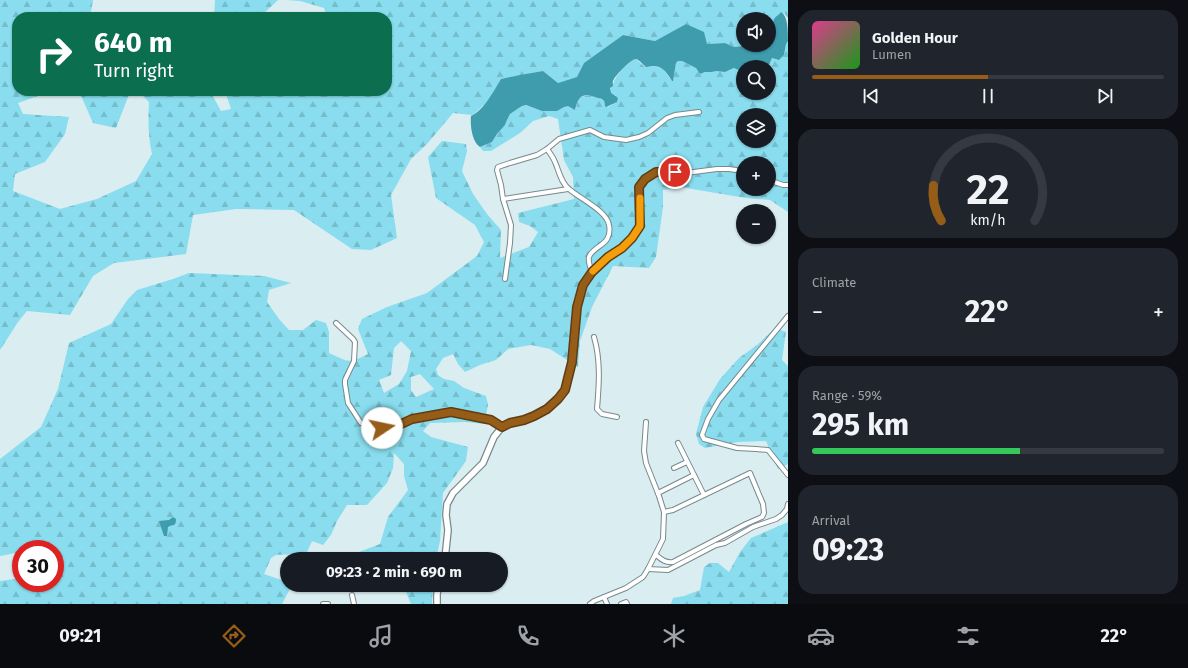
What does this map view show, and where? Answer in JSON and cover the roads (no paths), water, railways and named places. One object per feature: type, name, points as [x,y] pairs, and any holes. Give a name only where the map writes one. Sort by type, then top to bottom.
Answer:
[{"type":"street","points":[[505,279],[511,225],[496,170],[498,167],[510,162],[531,158],[547,149],[559,139],[590,130],[604,137],[626,140],[648,133],[667,118],[675,114],[699,112]]},
{"type":"street","points":[[547,149],[555,160],[563,181],[568,189],[588,201],[609,224],[609,236],[607,240],[589,257],[592,272]]},
{"type":"street","points":[[446,552],[448,530],[446,515],[447,504],[453,493],[483,463],[494,437],[502,427],[534,416],[547,409],[565,390],[572,362],[577,307],[583,285],[592,272],[632,238],[640,226],[639,187],[645,179],[656,172],[686,173],[717,169],[736,170]]},
{"type":"street","points":[[776,182],[788,185]]},
{"type":"street","points":[[503,199],[568,189]]},
{"type":"street","points":[[788,316],[719,400],[708,419],[702,435],[704,439],[737,448],[756,448],[768,450],[788,474]]},
{"type":"street","points":[[336,323],[355,342],[354,361],[345,380],[345,384],[348,403],[362,423],[373,428],[397,426],[412,419],[451,412],[491,420],[502,427]]},
{"type":"street","points":[[594,337],[597,350],[599,375],[597,409],[602,414],[617,417]]},
{"type":"street","points":[[590,604],[626,588],[643,577],[656,555],[663,539],[664,512],[646,463],[644,451],[646,422]]},
{"type":"street","points":[[678,443],[704,495]]},
{"type":"street","points":[[674,468],[687,462]]},
{"type":"street","points":[[656,555],[663,560],[673,562],[740,526],[762,517],[764,513],[763,504],[750,473],[673,510],[664,512]]},
{"type":"street","points":[[658,493],[694,475]]},
{"type":"street","points":[[648,569],[668,570],[716,545],[725,543],[753,527],[776,520],[787,509],[788,504]]},
{"type":"street","points":[[437,592],[437,604]]},
{"type":"street","points":[[352,596],[354,604]]},
{"type":"street","points":[[604,597],[607,604]]},
{"type":"street","points":[[621,604],[626,602],[627,604]]},
{"type":"street","points":[[323,604],[328,604]]}]
